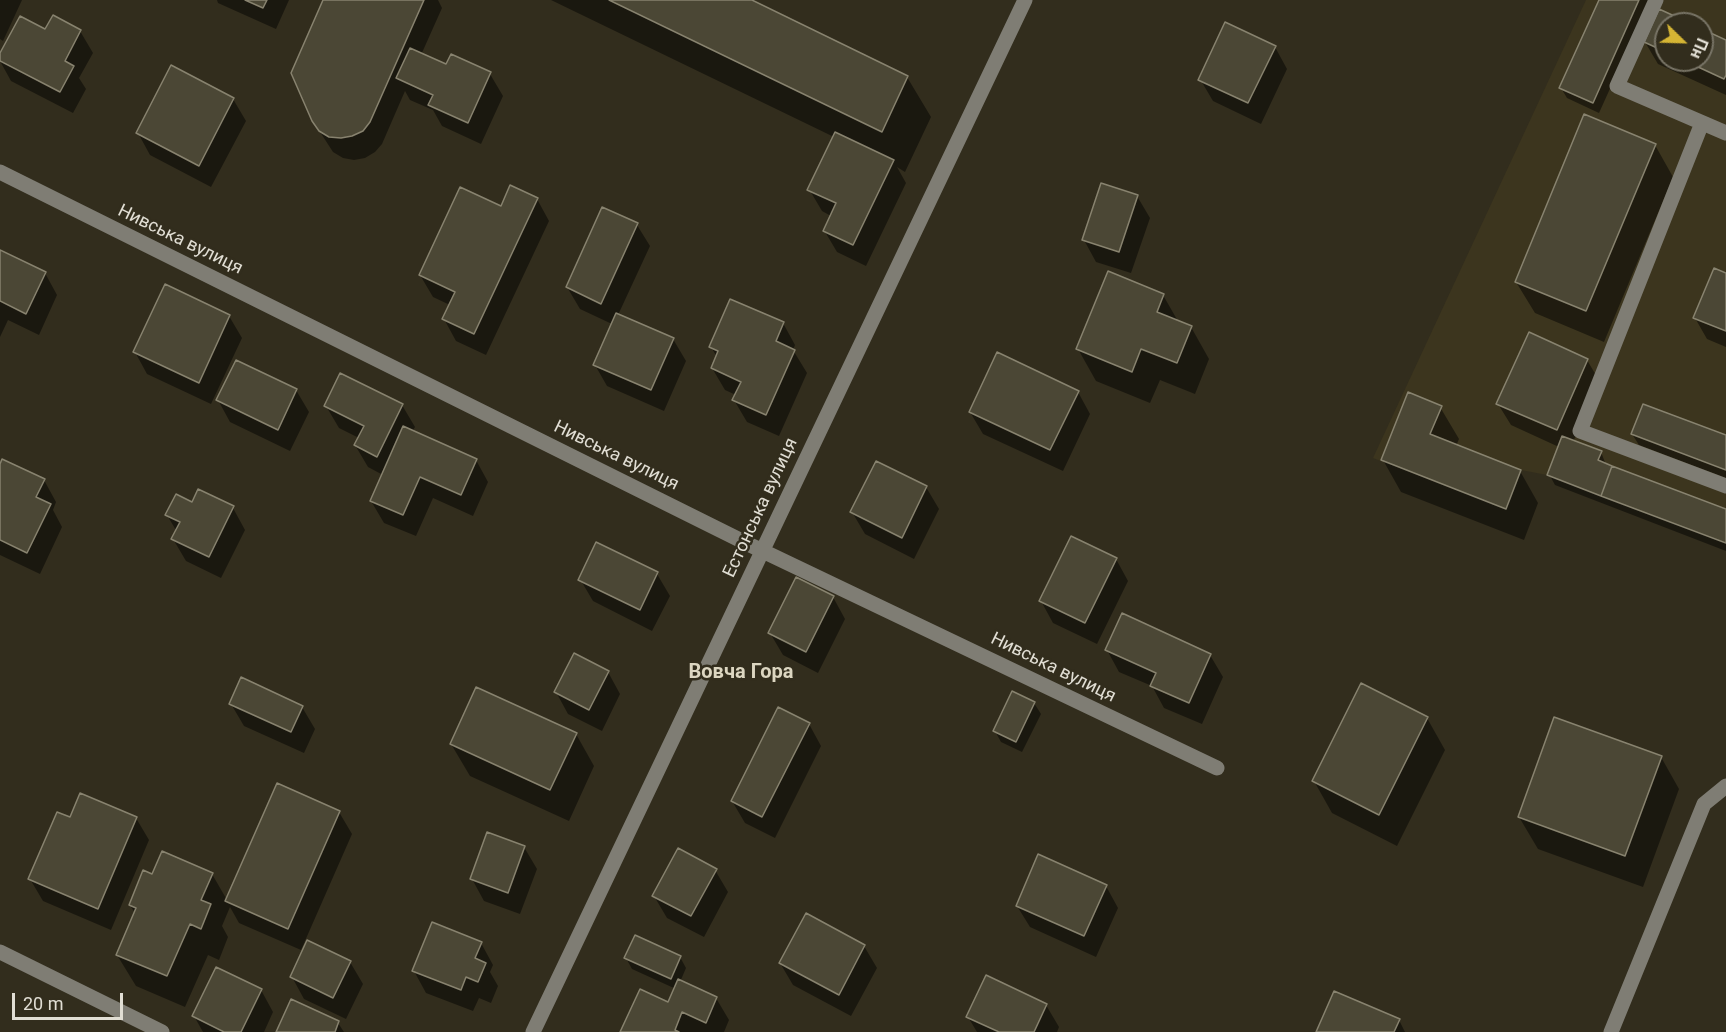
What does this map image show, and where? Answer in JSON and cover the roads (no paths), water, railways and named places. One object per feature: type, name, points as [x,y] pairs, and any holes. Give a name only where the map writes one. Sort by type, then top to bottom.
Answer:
[{"type":"street","name":"Естонська вулиця","points":[[533,1032],[1025,0]]},
{"type":"street","points":[[1656,0],[1617,86],[1726,133]]},
{"type":"street","points":[[1702,123],[1580,430],[1726,486]]},
{"type":"street","name":"Нивська вулиця","points":[[0,172],[762,550],[1218,768]]},
{"type":"street","points":[[1611,1032],[1704,804],[1726,786]]},
{"type":"street","points":[[0,952],[162,1032]]},
{"type":"district","name":"Вовча Гора","points":[[741,673]]}]
